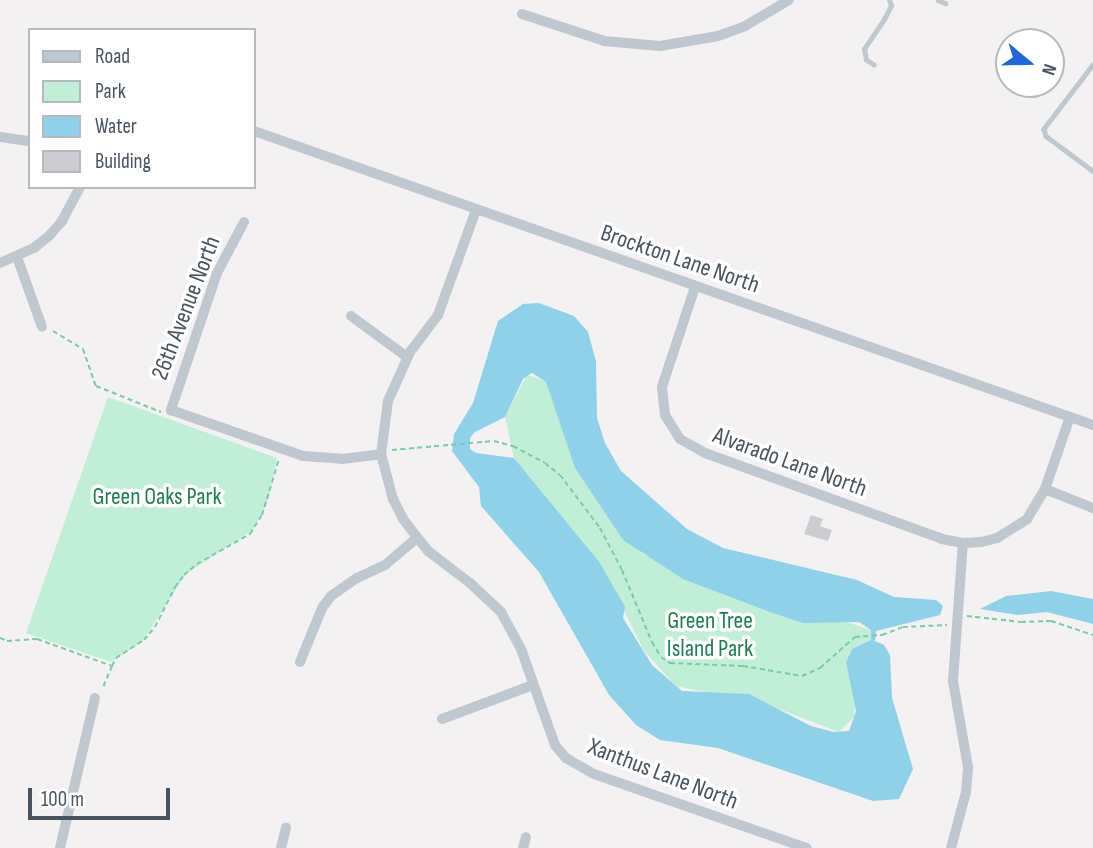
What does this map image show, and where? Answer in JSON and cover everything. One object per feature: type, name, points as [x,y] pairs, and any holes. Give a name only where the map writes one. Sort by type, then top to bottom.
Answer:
[{"type":"street","points":[[522,14],[604,41],[660,46],[718,36],[746,26],[789,0]]},
{"type":"street","name":"Brockton Lane North","points":[[256,132],[1093,425]]},
{"type":"street","points":[[0,137],[28,141]]},
{"type":"street","points":[[0,264],[34,248],[49,236],[62,221],[79,189]]},
{"type":"street","points":[[171,410],[303,456],[342,459],[386,452],[388,401],[407,357],[438,315],[476,209]]},
{"type":"street","name":"26th Avenue North","points":[[171,410],[217,273],[244,222]]},
{"type":"street","points":[[16,257],[42,327]]},
{"type":"street","name":"Alvarado Lane North","points":[[695,287],[662,387],[665,415],[680,439],[705,453],[942,538],[963,543]]},
{"type":"street","points":[[351,316],[407,357]]},
{"type":"street","points":[[951,848],[966,792],[968,766],[953,681],[963,543],[998,538],[1027,519],[1045,489],[1070,417]]},
{"type":"street","name":"Xanthus Lane North","points":[[386,452],[393,499],[416,538],[501,612],[521,649],[555,745],[579,768],[806,848]]},
{"type":"street","points":[[1045,489],[1093,508]]},
{"type":"street","points":[[300,662],[321,608],[331,596],[357,578],[397,557],[416,538]]},
{"type":"street","points":[[442,719],[533,685]]},
{"type":"street","points":[[60,848],[95,698]]},
{"type":"street","points":[[281,848],[286,828]]},
{"type":"lane","points":[[874,65],[866,60],[864,49],[891,6],[889,0]]},
{"type":"lane","points":[[938,0],[945,3]]},
{"type":"lane","points":[[1093,65],[1044,129],[1046,136],[1093,171]]},
{"type":"path","points":[[42,327],[62,334],[83,349],[96,386],[169,415],[171,410]]},
{"type":"path","points":[[386,452],[494,441],[513,446],[545,463],[559,475],[612,548],[652,642],[661,657],[670,663],[743,666],[802,676],[820,668],[850,639],[903,627],[956,624]]},
{"type":"path","points":[[95,698],[104,686],[116,658],[144,640],[155,627],[184,575],[250,534],[262,515],[280,456]]},
{"type":"path","points":[[970,615],[1021,622],[1051,621],[1093,635]]},
{"type":"path","points":[[0,638],[7,641],[37,639],[112,666]]},
{"type":"green space","name":"Green Tree Island Park","points":[[527,375],[546,381],[642,554],[871,630],[871,640],[852,649],[846,662],[855,703],[854,717],[839,732],[774,707],[676,686],[644,651],[616,595],[584,544],[514,458],[505,417]]},
{"type":"green space","name":"Green Oaks Park","points":[[108,397],[277,458],[268,501],[253,530],[186,574],[142,642],[111,662],[26,633]]},
{"type":"water","points":[[539,303],[574,316],[588,332],[596,361],[597,418],[605,443],[621,471],[687,529],[723,548],[857,580],[894,597],[936,600],[943,606],[940,615],[876,631],[875,641],[884,645],[890,655],[892,698],[913,769],[899,799],[873,801],[718,748],[660,740],[636,725],[609,695],[539,572],[481,506],[479,487],[452,451],[454,434],[473,403],[498,321],[523,304]],"holes":[[[532,373],[546,382],[575,468],[623,540],[683,579],[770,612],[803,623],[859,622],[871,630],[871,640],[852,649],[846,662],[856,711],[849,731],[834,732],[811,726],[749,694],[682,691],[652,665],[623,618],[625,607],[600,563],[514,458],[476,453],[470,449],[470,438],[475,432],[505,417],[523,379]]]},
{"type":"water","points":[[1051,591],[1093,599],[1093,624],[1047,612],[1018,615],[980,609],[1006,596]]},
{"type":"building","points":[[811,515],[823,519],[820,526],[832,530],[828,541],[804,534]]}]
